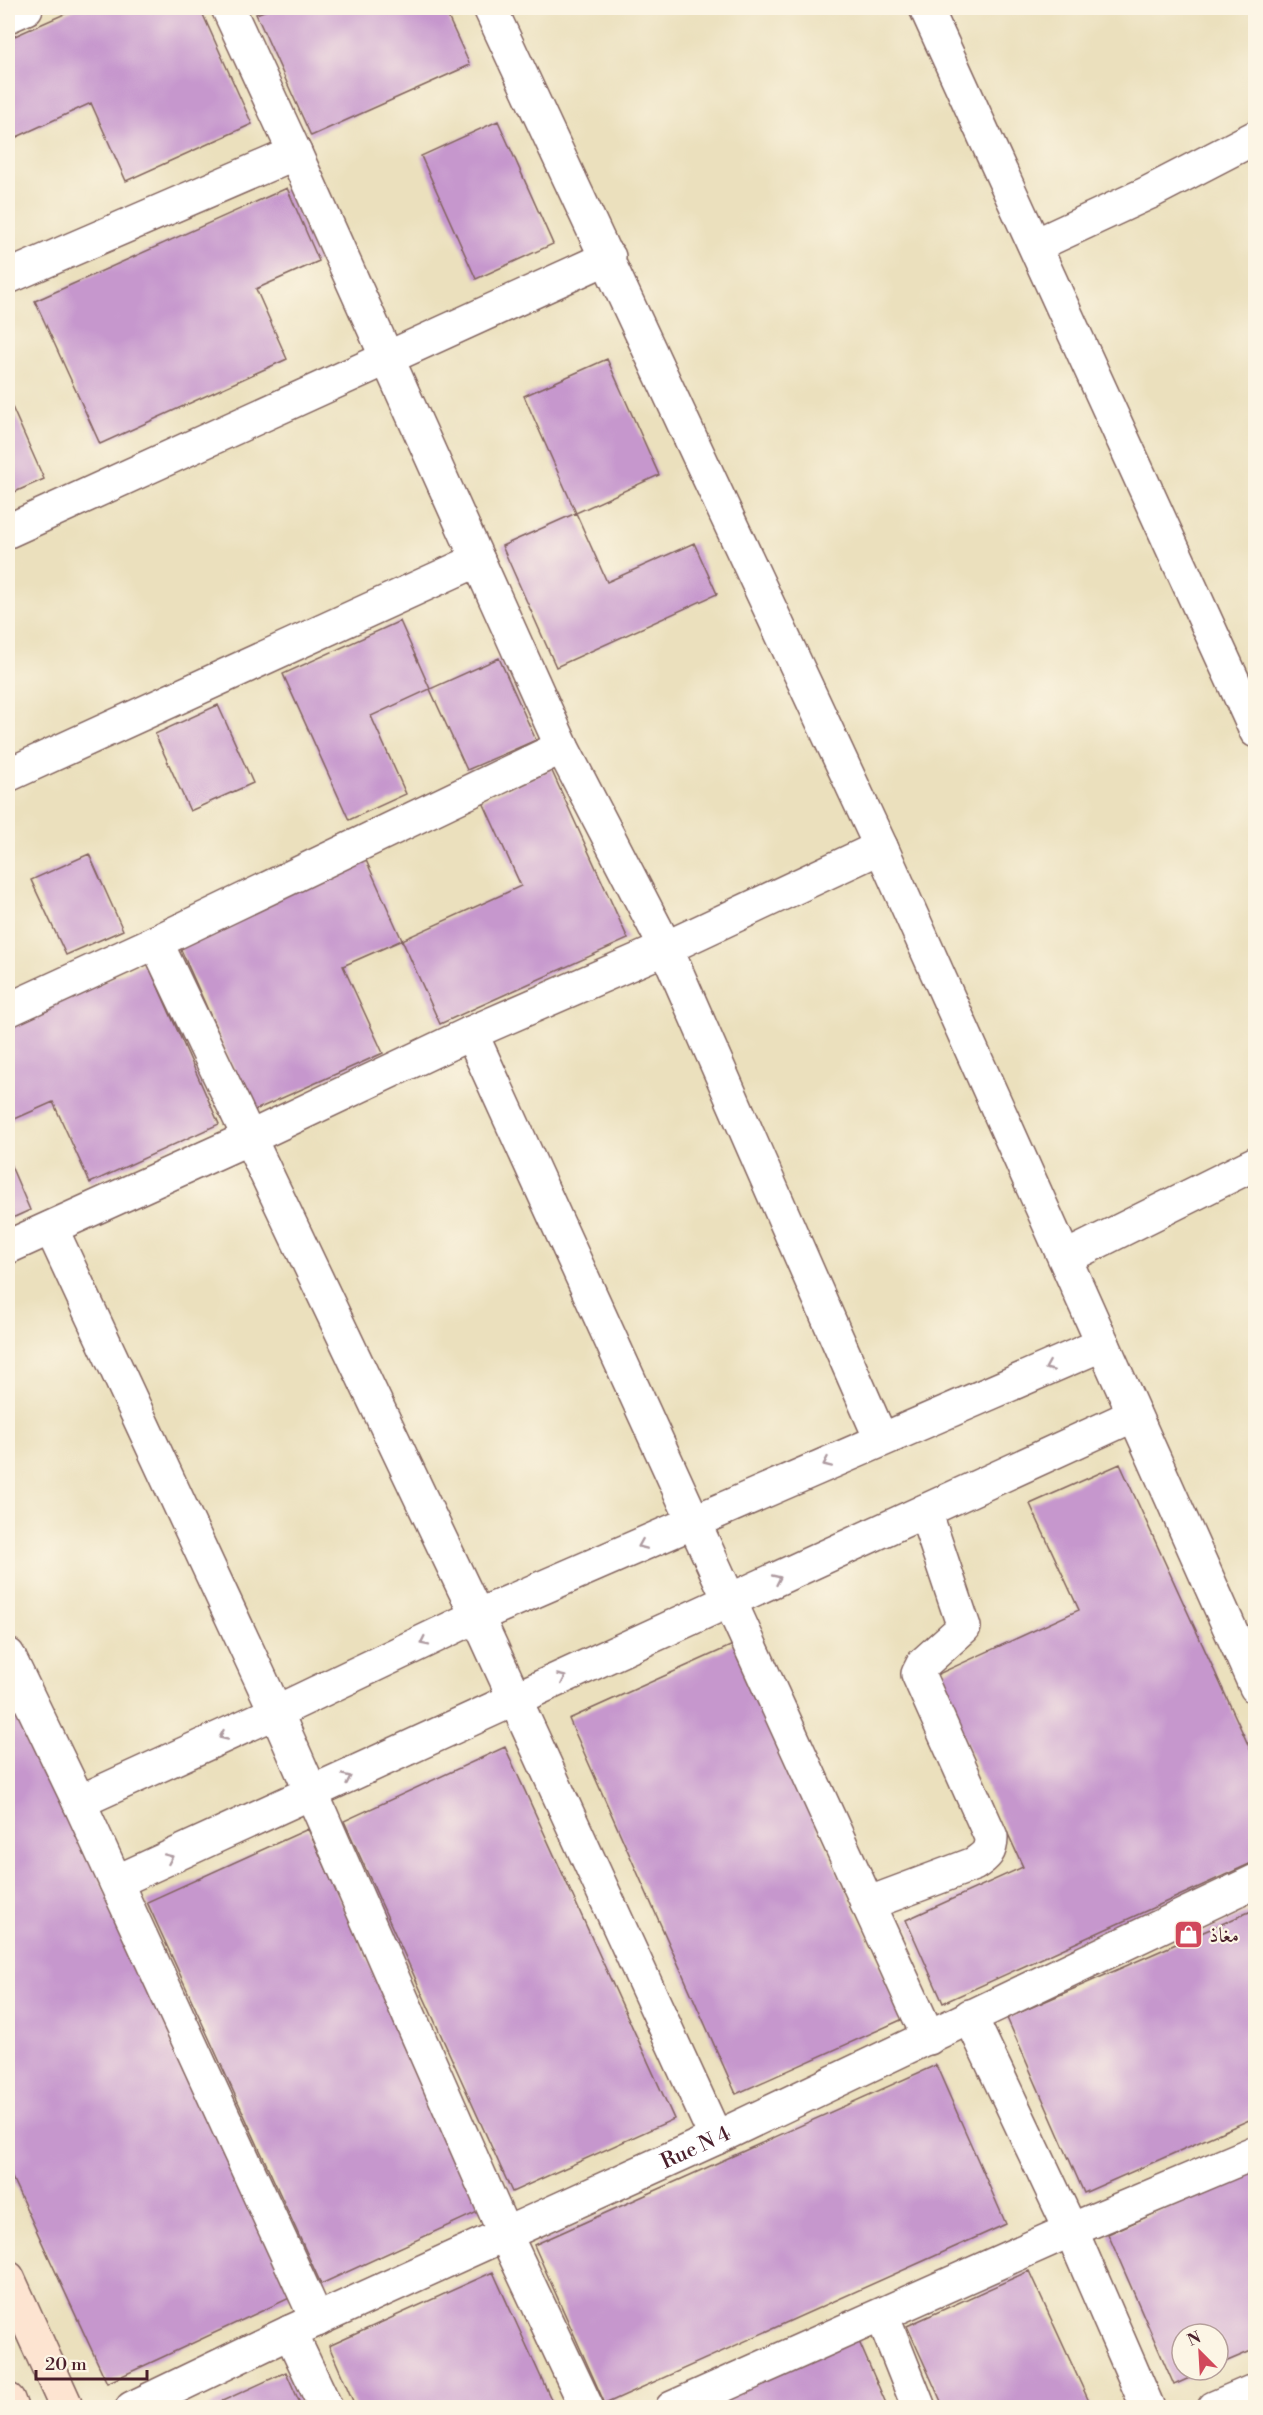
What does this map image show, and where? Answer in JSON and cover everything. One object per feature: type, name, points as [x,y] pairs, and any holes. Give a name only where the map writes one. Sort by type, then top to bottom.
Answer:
[{"type":"street","points":[[8,16],[26,8]]},
{"type":"street","points":[[228,8],[562,747],[666,948],[881,1439]]},
{"type":"street","points":[[490,8],[609,257],[881,847],[1256,1687]]},
{"type":"street","points":[[926,8],[1256,731]]},
{"type":"street","points":[[1036,245],[1148,193],[1256,137]]},
{"type":"street","points":[[8,277],[295,153]]},
{"type":"street","points":[[8,531],[609,257]]},
{"type":"street","points":[[8,775],[478,560]]},
{"type":"street","points":[[8,1010],[156,942],[562,747]]},
{"type":"street","points":[[8,1247],[251,1137],[471,1033],[666,948],[881,847]]},
{"type":"street","points":[[156,942],[251,1137],[477,1616],[716,2138]]},
{"type":"street","points":[[471,1033],[696,1522],[929,2038]]},
{"type":"street","points":[[1065,1258],[1256,1163]]},
{"type":"street","points":[[51,1228],[313,1793],[505,2234],[587,2408]]},
{"type":"street","points":[[79,1802],[276,1712],[477,1616],[1103,1344]]},
{"type":"street","points":[[116,1882],[1134,1415]]},
{"type":"street","points":[[867,1904],[974,1864],[986,1857],[991,1848],[991,1837],[918,1674],[923,1664],[964,1627],[925,1511]]},
{"type":"street","points":[[8,1655],[116,1882],[304,2326],[326,2408]]},
{"type":"street","name":"Rue N 4","points":[[132,2408],[304,2326],[716,2138],[1256,1881]]},
{"type":"street","points":[[970,2016],[1071,2230],[1148,2408]]},
{"type":"street","points":[[672,2408],[1071,2230],[1256,2152]]},
{"type":"street","points":[[8,2278],[67,2408]]},
{"type":"street","points":[[882,2316],[919,2408]]},
{"type":"street","points":[[1214,2408],[1256,2390]]},
{"type":"street","points":[[8,2400],[11,2408]]},
{"type":"building","points":[[78,8],[200,8],[252,124],[126,181],[91,103],[8,141],[8,39]]},
{"type":"building","points":[[272,8],[444,8],[470,65],[311,136],[256,14]]},
{"type":"building","points":[[498,121],[553,244],[476,279],[421,156]]},
{"type":"building","points":[[287,188],[319,261],[256,289],[287,359],[100,444],[35,301]]},
{"type":"building","points":[[607,359],[659,475],[576,513],[524,396]]},
{"type":"building","points":[[8,398],[44,479],[8,495]]},
{"type":"building","points":[[576,513],[607,582],[694,543],[717,594],[556,667],[502,546]]},
{"type":"building","points":[[400,621],[430,689],[371,716],[406,794],[349,820],[283,674]]},
{"type":"building","points":[[499,658],[536,740],[467,770],[430,689]]},
{"type":"building","points":[[218,705],[253,783],[190,811],[155,734]]},
{"type":"building","points":[[551,769],[628,939],[440,1024],[402,940],[521,886],[482,800]]},
{"type":"building","points":[[89,854],[123,930],[66,955],[31,880]]},
{"type":"building","points":[[365,858],[402,940],[343,966],[383,1053],[253,1111],[178,943]]},
{"type":"building","points":[[147,962],[219,1124],[90,1183],[53,1102],[8,1122],[8,1025]]},
{"type":"building","points":[[8,1159],[30,1210],[8,1220]]},
{"type":"building","points":[[1120,1464],[1256,1762],[1256,1861],[943,2003],[906,1920],[1023,1867],[936,1675],[1079,1610],[1030,1504]]},
{"type":"building","points":[[735,1644],[903,2019],[736,2094],[569,1719]]},
{"type":"building","points":[[8,1682],[294,2296],[107,2383],[8,2169]]},
{"type":"building","points":[[505,1747],[674,2119],[512,2192],[344,1821]]},
{"type":"building","points":[[308,1829],[482,2210],[321,2284],[147,1902]]},
{"type":"building","points":[[1256,1909],[1256,2117],[1084,2193],[1007,2018]]},
{"type":"building","points":[[936,2065],[1006,2224],[605,2404],[534,2245]]},
{"type":"building","points":[[1256,2168],[1256,2349],[1230,2360],[1230,2322],[1170,2322],[1170,2376],[1108,2234]]},
{"type":"building","points":[[1029,2271],[1092,2408],[944,2408],[907,2326]]},
{"type":"building","points":[[493,2272],[555,2408],[356,2408],[329,2346]]},
{"type":"building","points":[[857,2337],[888,2408],[699,2408]]},
{"type":"building","points":[[286,2372],[302,2408],[207,2408]]},
{"type":"place","name":"مغاذ","points":[[1188,1935]]}]
